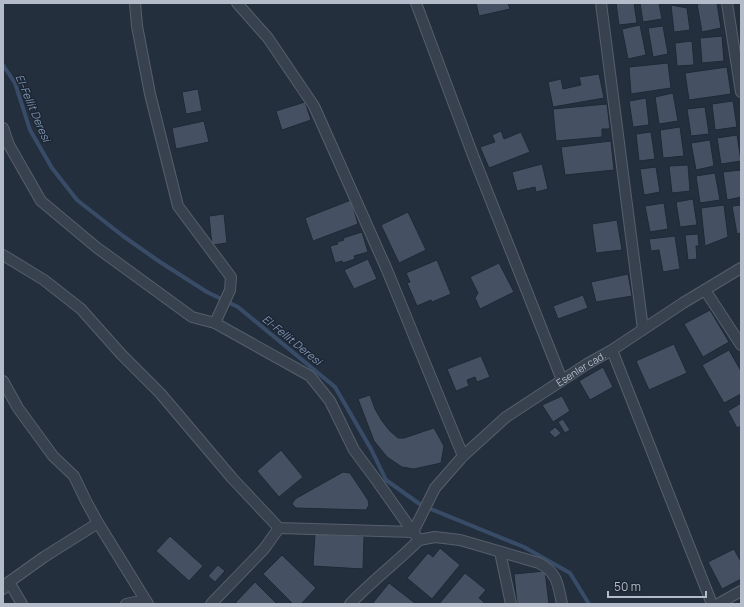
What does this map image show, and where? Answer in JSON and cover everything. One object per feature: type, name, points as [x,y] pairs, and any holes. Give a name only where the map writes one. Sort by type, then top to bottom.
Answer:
[{"type":"street","points":[[135,3],[137,26],[150,94],[178,206],[231,278],[229,293],[215,322]]},
{"type":"street","points":[[237,3],[268,38],[314,106],[387,270],[463,456]]},
{"type":"street","points":[[416,3],[474,158],[562,380]]},
{"type":"street","points":[[601,3],[643,328]]},
{"type":"street","points":[[726,3],[741,92]]},
{"type":"street","points":[[3,128],[9,145],[41,201],[96,247],[192,317],[215,322],[310,376],[330,400],[354,450],[416,536]]},
{"type":"street","points":[[3,255],[44,280],[81,309],[121,354],[160,392],[232,478],[279,528],[435,537],[460,540],[539,563],[548,568],[555,578],[562,604]]},
{"type":"street","name":"Esenler cad.","points":[[350,604],[368,586],[399,560],[416,536],[422,516],[435,488],[463,456],[506,417],[562,380],[612,350],[643,328],[741,268]]},
{"type":"street","points":[[705,290],[741,345]]},
{"type":"street","points":[[612,350],[712,604]]},
{"type":"street","points":[[3,381],[18,408],[53,456],[74,476],[98,523],[147,602],[126,604]]},
{"type":"street","points":[[22,604],[6,585],[44,557],[98,523]]},
{"type":"street","points":[[210,604],[264,549],[279,528]]},
{"type":"street","points":[[500,552],[511,604]]},
{"type":"street","points":[[718,604],[741,591]]},
{"type":"building","points":[[476,3],[508,3],[510,9],[479,16]]},
{"type":"building","points":[[616,3],[634,3],[637,23],[619,25]]},
{"type":"building","points":[[640,3],[659,3],[662,19],[643,22]]},
{"type":"building","points":[[717,3],[721,28],[702,32],[697,4]]},
{"type":"building","points":[[671,5],[687,8],[690,30],[674,32]]},
{"type":"building","points":[[640,25],[646,55],[628,59],[622,29]]},
{"type":"building","points":[[663,26],[668,54],[653,57],[648,28]]},
{"type":"building","points":[[722,36],[724,61],[702,63],[700,38]]},
{"type":"building","points":[[692,41],[694,65],[677,66],[675,43]]},
{"type":"building","points":[[668,63],[671,88],[631,94],[629,67]]},
{"type":"building","points":[[727,67],[731,94],[689,100],[685,73]]},
{"type":"building","points":[[599,74],[604,98],[553,107],[548,82],[561,79],[563,89],[581,85],[579,77]]},
{"type":"building","points":[[198,89],[202,111],[186,114],[182,92]]},
{"type":"building","points":[[673,93],[678,121],[659,124],[655,97]]},
{"type":"building","points":[[646,98],[649,125],[633,127],[629,101]]},
{"type":"building","points":[[733,101],[737,127],[715,130],[712,104]]},
{"type":"building","points":[[305,102],[311,120],[282,130],[276,111]]},
{"type":"building","points":[[607,104],[610,129],[602,129],[602,137],[556,141],[553,109]]},
{"type":"building","points":[[705,107],[709,134],[691,136],[687,109]]},
{"type":"building","points":[[204,121],[209,142],[176,149],[172,128]]},
{"type":"building","points":[[680,127],[684,156],[663,158],[660,130]]},
{"type":"building","points":[[501,131],[504,139],[521,132],[530,152],[489,168],[480,147],[495,142],[492,135]]},
{"type":"building","points":[[651,132],[655,159],[639,161],[636,134]]},
{"type":"building","points":[[737,135],[741,161],[721,164],[717,138]]},
{"type":"building","points":[[710,140],[714,166],[696,170],[691,143]]},
{"type":"building","points":[[611,141],[614,170],[565,175],[561,147]]},
{"type":"building","points":[[542,164],[548,189],[536,192],[535,187],[517,191],[512,172]]},
{"type":"building","points":[[688,165],[690,191],[672,193],[669,166]]},
{"type":"building","points":[[656,167],[660,192],[644,195],[640,169]]},
{"type":"building","points":[[741,170],[741,197],[727,200],[723,172]]},
{"type":"building","points":[[715,173],[720,200],[700,203],[696,176]]},
{"type":"building","points":[[693,199],[697,225],[680,227],[676,202]]},
{"type":"building","points":[[351,200],[358,224],[313,241],[305,218]]},
{"type":"building","points":[[664,203],[668,229],[650,232],[645,206]]},
{"type":"building","points":[[724,205],[728,237],[705,246],[701,208]]},
{"type":"building","points":[[741,205],[741,233],[737,234],[732,206]]},
{"type":"building","points":[[408,212],[426,250],[399,263],[381,225]]},
{"type":"building","points":[[224,214],[227,243],[212,245],[209,216]]},
{"type":"building","points":[[617,220],[622,250],[596,253],[592,224]]},
{"type":"building","points":[[362,232],[368,252],[354,256],[355,259],[343,263],[342,261],[335,263],[330,246],[338,244],[337,242],[344,240],[343,238]]},
{"type":"building","points":[[698,234],[699,246],[696,246],[697,259],[688,260],[685,235]]},
{"type":"building","points":[[675,236],[680,269],[663,272],[659,250],[651,251],[649,239]]},
{"type":"building","points":[[368,259],[377,279],[354,289],[344,270]]},
{"type":"building","points":[[437,260],[451,294],[432,302],[431,300],[417,306],[407,283],[410,282],[406,273]]},
{"type":"building","points":[[499,263],[514,292],[480,309],[475,298],[478,293],[470,277]]},
{"type":"building","points":[[628,274],[632,296],[596,302],[591,282]]},
{"type":"building","points":[[583,295],[588,308],[558,319],[553,306]]},
{"type":"building","points":[[710,310],[729,342],[703,357],[684,324]]},
{"type":"building","points":[[674,344],[687,373],[649,390],[636,361]]},
{"type":"building","points":[[729,350],[741,371],[741,394],[724,403],[702,365]]},
{"type":"building","points":[[481,356],[490,377],[477,382],[475,377],[467,380],[469,386],[456,391],[447,369]]},
{"type":"building","points":[[603,367],[613,387],[590,400],[579,381]]},
{"type":"building","points":[[370,395],[375,409],[382,421],[398,438],[404,438],[434,428],[444,446],[441,463],[414,469],[402,467],[387,457],[374,441],[358,399]]},
{"type":"building","points":[[562,396],[570,411],[553,422],[542,405]]},
{"type":"building","points":[[741,403],[741,426],[737,428],[728,411]]},
{"type":"building","points":[[563,419],[570,430],[565,433],[558,422]]},
{"type":"building","points":[[555,427],[561,433],[555,438],[549,432]]},
{"type":"building","points":[[281,450],[303,477],[279,497],[257,471]]},
{"type":"building","points":[[343,472],[350,473],[368,500],[369,505],[366,510],[296,508],[292,504],[295,499]]},
{"type":"building","points":[[315,534],[364,536],[363,569],[313,566]]},
{"type":"building","points":[[170,536],[203,566],[189,581],[156,551]]},
{"type":"building","points":[[440,548],[460,565],[432,599],[407,578],[428,553],[433,557]]},
{"type":"building","points":[[734,549],[741,562],[741,579],[722,589],[708,562]]},
{"type":"building","points":[[282,555],[316,588],[301,604],[293,604],[263,574]]},
{"type":"building","points":[[218,565],[225,571],[215,582],[208,576]]},
{"type":"building","points":[[545,571],[549,604],[517,604],[514,574]]},
{"type":"building","points":[[465,573],[486,590],[479,598],[484,602],[483,604],[439,604]]},
{"type":"building","points":[[255,582],[277,604],[238,604],[236,602]]},
{"type":"building","points":[[389,583],[416,604],[372,604]]},
{"type":"waterway","name":"El-Fellit Deresi","points":[[3,65],[15,83],[30,130],[52,168],[77,200],[123,236],[160,262],[207,292],[238,307],[335,387],[371,449],[386,480],[421,505],[524,547],[570,573],[589,604]]}]
